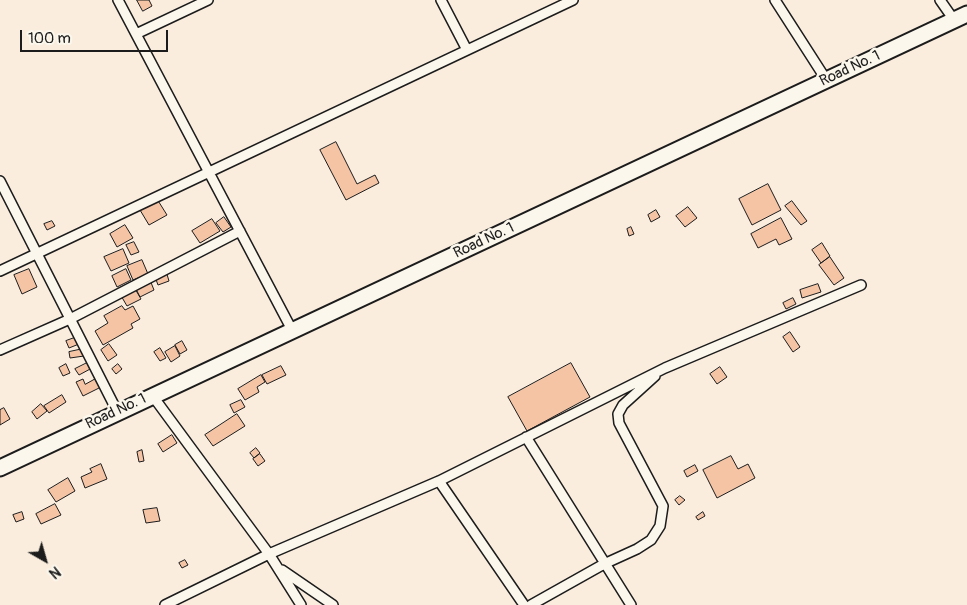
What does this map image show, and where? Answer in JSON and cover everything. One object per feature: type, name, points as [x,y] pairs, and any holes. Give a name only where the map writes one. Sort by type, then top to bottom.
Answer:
[{"type":"highway","name":"Road No. 1","points":[[0,468],[117,411],[960,17]]},
{"type":"street","points":[[118,0],[292,330]]},
{"type":"street","points":[[136,34],[208,0]]},
{"type":"street","points":[[441,0],[467,50]]},
{"type":"street","points":[[0,271],[38,255],[573,0]]},
{"type":"street","points":[[776,0],[826,80]]},
{"type":"street","points":[[940,0],[960,17]]},
{"type":"street","points":[[0,181],[117,411]]},
{"type":"street","points":[[0,350],[70,319],[240,231]]},
{"type":"street","points":[[165,605],[181,602],[269,554],[439,481],[665,368],[861,285]]},
{"type":"street","points":[[531,605],[604,564],[637,549],[651,540],[660,526],[663,506],[619,423],[618,414],[623,405],[665,368]]},
{"type":"street","points":[[152,395],[269,554],[302,605]]},
{"type":"street","points":[[526,438],[631,605]]},
{"type":"street","points":[[439,481],[524,605]]},
{"type":"street","points":[[277,567],[332,605]]},
{"type":"building","points":[[137,0],[149,0],[152,6],[143,11]]},
{"type":"building","points":[[336,142],[357,184],[375,175],[379,183],[346,200],[320,150]]},
{"type":"building","points":[[768,184],[781,210],[752,225],[739,199]]},
{"type":"building","points":[[157,199],[167,215],[149,225],[140,210]]},
{"type":"building","points":[[792,201],[807,221],[801,225],[785,206]]},
{"type":"building","points":[[688,207],[697,218],[685,227],[676,216]]},
{"type":"building","points":[[656,210],[660,217],[651,222],[648,215]]},
{"type":"building","points":[[224,217],[231,227],[223,232],[216,223]]},
{"type":"building","points":[[781,218],[792,239],[779,245],[776,239],[758,248],[751,234]]},
{"type":"building","points":[[212,219],[220,231],[200,243],[192,231]]},
{"type":"building","points":[[52,221],[55,226],[47,230],[44,224]]},
{"type":"building","points":[[125,225],[133,238],[117,247],[110,234]]},
{"type":"building","points":[[631,227],[634,234],[629,236],[627,229]]},
{"type":"building","points":[[134,242],[139,252],[131,255],[126,245]]},
{"type":"building","points":[[822,243],[830,256],[821,263],[812,250]]},
{"type":"building","points":[[123,249],[129,263],[111,271],[104,257]]},
{"type":"building","points":[[830,257],[844,278],[834,285],[819,265]]},
{"type":"building","points":[[142,260],[148,274],[133,280],[127,266]]},
{"type":"building","points":[[29,269],[37,287],[22,294],[14,275]]},
{"type":"building","points":[[126,269],[131,280],[117,287],[112,276]]},
{"type":"building","points":[[166,271],[169,281],[158,285],[154,274]]},
{"type":"building","points":[[150,280],[154,290],[140,297],[135,287]]},
{"type":"building","points":[[818,284],[821,292],[802,298],[800,290]]},
{"type":"building","points":[[134,287],[141,299],[127,306],[120,294]]},
{"type":"building","points":[[793,298],[796,304],[786,309],[783,303]]},
{"type":"building","points":[[122,306],[125,310],[133,306],[140,319],[131,324],[133,328],[103,345],[95,331],[108,323],[104,316]]},
{"type":"building","points":[[790,332],[800,347],[793,352],[783,337]]},
{"type":"building","points":[[77,337],[79,344],[69,348],[66,341]]},
{"type":"building","points":[[182,341],[187,350],[180,354],[175,345]]},
{"type":"building","points":[[109,344],[117,355],[108,361],[101,350]]},
{"type":"building","points":[[175,346],[180,356],[171,362],[165,352]]},
{"type":"building","points":[[160,348],[166,358],[160,361],[154,352]]},
{"type":"building","points":[[83,349],[84,356],[70,358],[69,352]]},
{"type":"building","points":[[89,362],[92,368],[79,375],[75,369]]},
{"type":"building","points":[[571,363],[590,397],[527,431],[508,397]]},
{"type":"building","points":[[66,364],[70,373],[63,376],[59,368]]},
{"type":"building","points":[[118,364],[122,369],[116,374],[112,369]]},
{"type":"building","points":[[281,366],[286,375],[267,384],[262,375]]},
{"type":"building","points":[[720,367],[727,377],[717,384],[710,374]]},
{"type":"building","points":[[261,375],[265,382],[257,387],[259,392],[245,400],[238,389]]},
{"type":"building","points":[[101,376],[105,385],[83,396],[76,382],[83,379],[85,384]]},
{"type":"building","points":[[62,395],[66,402],[49,413],[44,406]]},
{"type":"building","points":[[241,400],[245,407],[234,413],[230,405]]},
{"type":"building","points":[[41,404],[47,411],[37,419],[32,412]]},
{"type":"building","points":[[4,408],[10,419],[0,425],[0,410]]},
{"type":"building","points":[[237,414],[245,426],[213,446],[205,435]]},
{"type":"building","points":[[172,435],[177,443],[163,452],[158,444]]},
{"type":"building","points":[[256,448],[260,453],[254,458],[250,453]]},
{"type":"building","points":[[142,450],[144,461],[139,462],[137,452]]},
{"type":"building","points":[[260,454],[265,461],[258,466],[253,459]]},
{"type":"building","points":[[731,456],[738,469],[748,464],[755,478],[717,498],[703,470]]},
{"type":"building","points":[[101,464],[107,479],[85,488],[81,477],[92,472],[90,469]]},
{"type":"building","points":[[695,465],[698,471],[687,477],[684,471]]},
{"type":"building","points":[[68,478],[75,491],[56,502],[48,490]]},
{"type":"building","points":[[680,496],[685,500],[679,505],[675,500]]},
{"type":"building","points":[[55,504],[61,515],[41,524],[36,514]]},
{"type":"building","points":[[157,508],[160,521],[146,523],[143,510]]},
{"type":"building","points":[[22,512],[24,519],[16,522],[13,515]]},
{"type":"building","points":[[703,512],[705,516],[698,520],[696,517]]},
{"type":"building","points":[[185,560],[188,565],[182,568],[179,563]]}]
